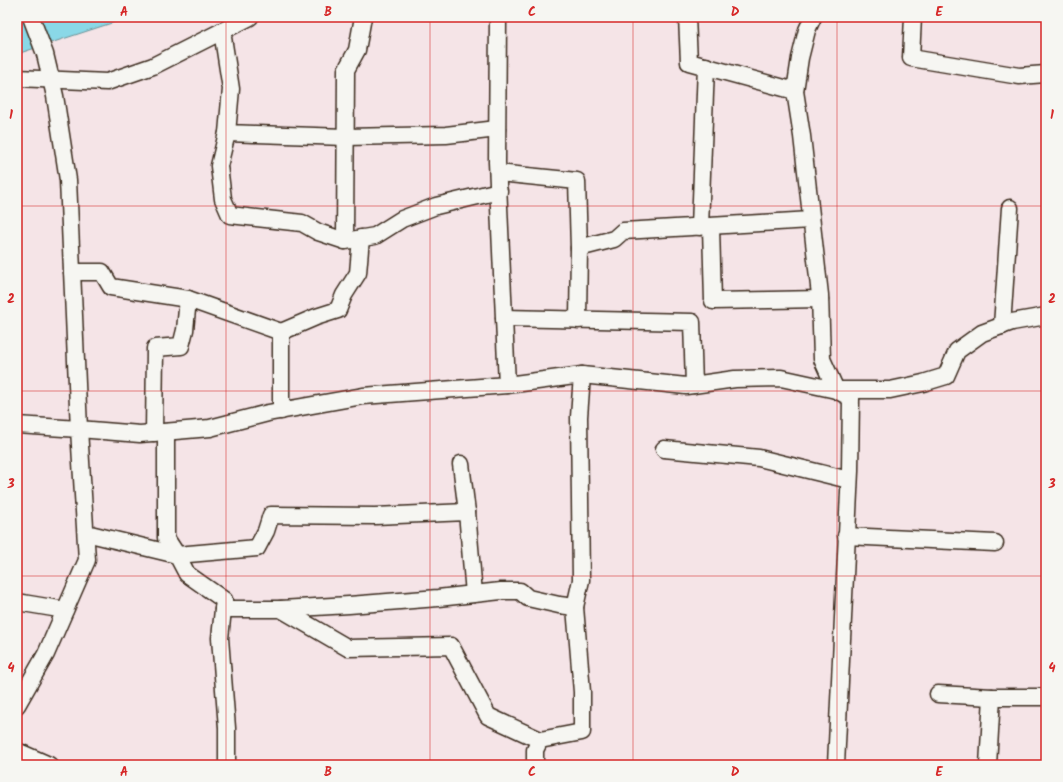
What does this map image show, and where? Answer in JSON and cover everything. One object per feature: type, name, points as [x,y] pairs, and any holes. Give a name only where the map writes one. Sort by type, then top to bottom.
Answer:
[{"type":"street","points":[[17,705],[46,654],[87,560],[79,429],[68,180],[55,96],[45,54],[31,17]]},
{"type":"street","points":[[17,78],[107,82],[152,66],[250,17]]},
{"type":"street","points":[[72,272],[102,272],[111,287],[188,299],[281,332],[316,317],[338,310],[344,295],[358,273],[353,240],[345,137],[346,70],[357,50],[363,17]]},
{"type":"street","points":[[498,17],[498,174],[507,385]]},
{"type":"street","points":[[687,17],[689,62],[795,91]]},
{"type":"street","points":[[814,17],[807,30],[800,58],[795,91],[802,136],[820,299],[822,359],[836,390],[851,398],[849,480],[836,765]]},
{"type":"street","points":[[913,17],[911,58],[1019,76],[1046,74]]},
{"type":"street","points":[[222,31],[231,89],[228,133],[219,166],[223,199],[230,215],[302,223],[318,232],[353,240],[375,236],[402,219],[436,206],[499,191]]},
{"type":"street","points":[[706,66],[706,227],[713,301],[820,299]]},
{"type":"street","points":[[228,133],[345,137],[446,135],[497,129]]},
{"type":"street","points":[[498,174],[577,181],[579,248],[578,320]]},
{"type":"street","points":[[1002,326],[1010,208]]},
{"type":"street","points":[[579,248],[614,239],[623,231],[811,220]]},
{"type":"street","points":[[188,299],[185,330],[181,346],[155,348],[166,538],[177,554],[187,574],[224,600],[220,638],[227,728],[227,765]]},
{"type":"street","points":[[17,425],[140,434],[160,433],[210,428],[281,411],[363,396],[507,385],[582,375],[686,386],[735,379],[781,378],[836,390],[890,390],[923,383],[946,376],[957,351],[982,333],[1012,322],[1046,316]]},
{"type":"street","points":[[504,318],[692,322],[694,385]]},
{"type":"street","points":[[281,332],[281,411]]},
{"type":"street","points":[[281,609],[348,648],[451,646],[488,716],[540,740],[582,732],[582,692],[575,607],[581,580],[579,417],[582,375]]},
{"type":"street","points":[[664,449],[759,458],[849,480]]},
{"type":"street","points":[[460,464],[467,512],[474,594]]},
{"type":"street","points":[[86,533],[177,554],[257,548],[266,531],[271,515],[375,516],[467,512]]},
{"type":"street","points":[[846,536],[995,543]]},
{"type":"street","points":[[223,609],[281,609],[349,605],[501,591],[520,591],[528,598],[575,607]]},
{"type":"street","points":[[17,602],[65,610]]},
{"type":"street","points":[[938,694],[992,697],[1046,697]]},
{"type":"street","points":[[988,765],[992,697]]},
{"type":"street","points":[[535,765],[535,750],[540,740]]},
{"type":"street","points":[[17,751],[49,765]]},
{"type":"water","points":[[17,17],[130,17],[17,54]]}]
